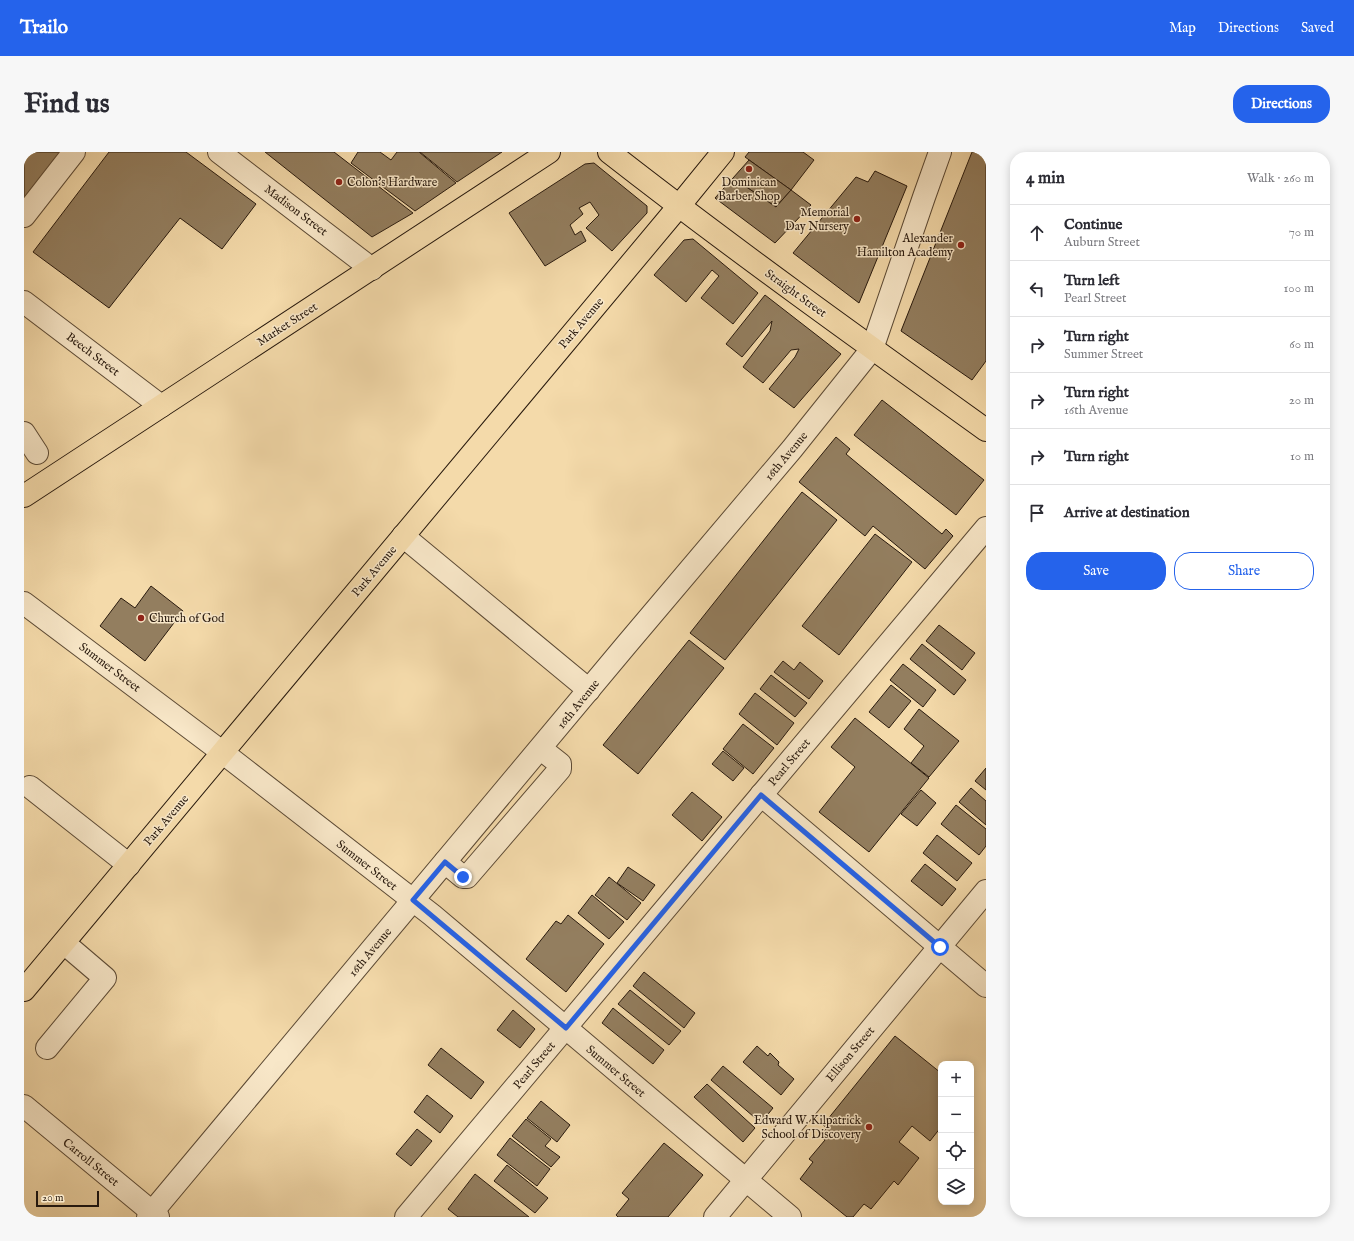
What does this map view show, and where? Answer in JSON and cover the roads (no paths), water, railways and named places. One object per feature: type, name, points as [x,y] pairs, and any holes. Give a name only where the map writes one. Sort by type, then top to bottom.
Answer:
[{"type":"main road","name":"Market Street","points":[[24,496],[549,152]]},
{"type":"main road","name":"Straight Street","points":[[609,152],[679,206],[872,349],[986,430]]},
{"type":"main road","name":"Park Avenue","points":[[24,990],[723,152]]},
{"type":"street","points":[[24,216],[74,152]]},
{"type":"street","name":"Madison Street","points":[[219,152],[372,269]]},
{"type":"street","name":"16th Avenue","points":[[153,1215],[413,900],[792,449],[872,349],[940,152]]},
{"type":"street","name":"Beech Street","points":[[24,302],[162,406]]},
{"type":"street","points":[[24,433],[37,453]]},
{"type":"street","name":"Pearl Street","points":[[406,1217],[986,528]]},
{"type":"street","points":[[403,536],[589,690]]},
{"type":"street","name":"Summer Street","points":[[24,603],[222,752],[413,900],[790,1217]]},
{"type":"street","points":[[30,787],[129,865]]},
{"type":"street","points":[[761,795],[986,986]]},
{"type":"street","name":"Ellison Street","points":[[715,1217],[986,891]]},
{"type":"street","points":[[47,1048],[105,978],[64,943]]},
{"type":"street","name":"Carroll Street","points":[[24,1106],[153,1215]]},
{"type":"place","name":"Dominican Barber Shop","points":[[749,169]]},
{"type":"place","name":"Colon's Hardware","points":[[339,182]]},
{"type":"place","name":"Memorial Day Nursery","points":[[857,219]]},
{"type":"place","name":"Alexander Hamilton Academy","points":[[961,245]]},
{"type":"place","name":"Church of God","points":[[141,618]]},
{"type":"place","name":"Edward W. Kilpatrick School of Discovery","points":[[869,1127]]}]
